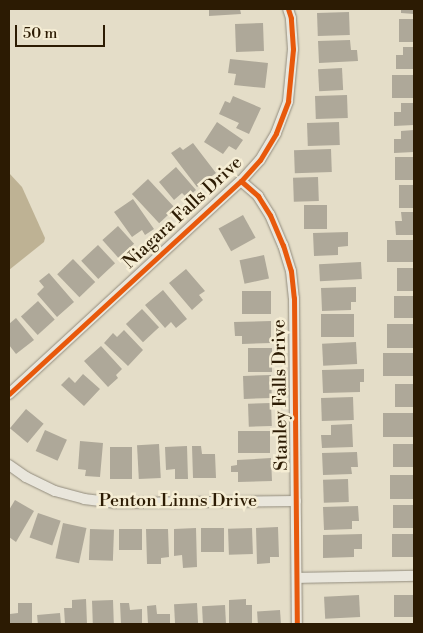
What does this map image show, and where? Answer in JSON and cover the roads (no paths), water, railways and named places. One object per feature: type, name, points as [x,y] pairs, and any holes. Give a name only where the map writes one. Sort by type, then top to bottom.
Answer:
[{"type":"street","name":"Niagara Falls Drive","points":[[9,394],[260,160],[276,133],[288,101],[293,49],[291,18],[288,9]]},
{"type":"street","name":"Stanley Falls Drive","points":[[240,180],[258,196],[270,215],[283,245],[291,271],[294,298],[297,624]]},
{"type":"street","name":"Penton Linns Drive","points":[[9,464],[26,477],[55,491],[84,499],[115,503],[296,501]]},
{"type":"street","points":[[297,578],[414,576]]}]
